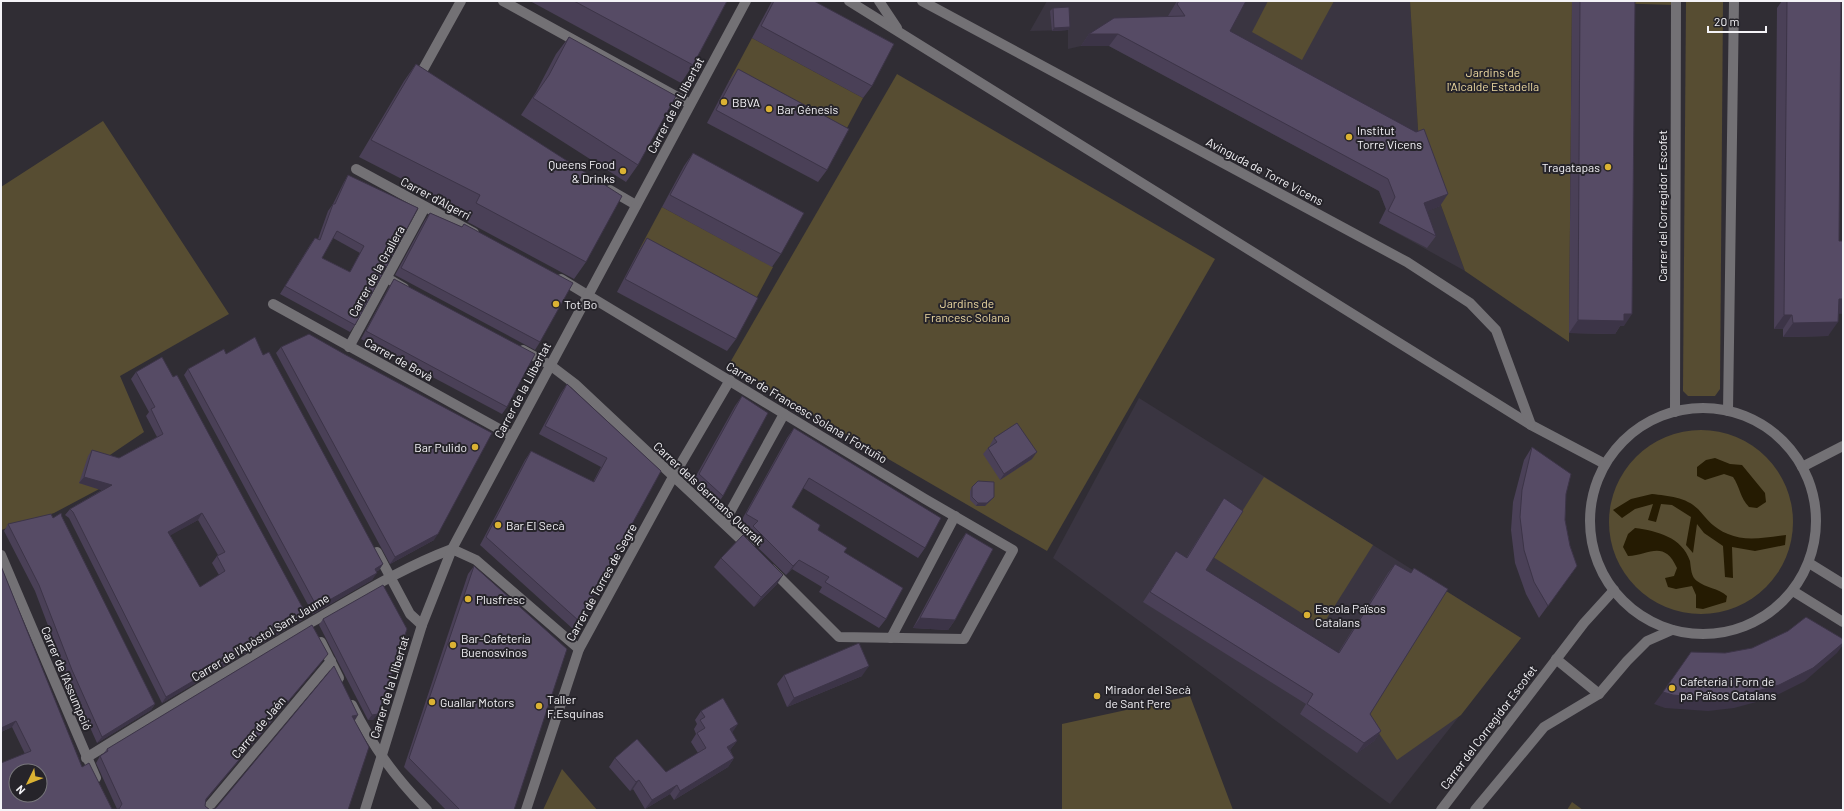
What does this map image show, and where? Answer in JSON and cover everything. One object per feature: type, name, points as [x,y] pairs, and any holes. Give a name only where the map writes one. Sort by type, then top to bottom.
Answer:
[{"type":"street","points":[[434,83],[420,75],[461,1]]},
{"type":"street","points":[[503,1],[690,104]]},
{"type":"street","name":"Carrer de la Llibertat","points":[[365,810],[422,625],[452,549],[745,1]]},
{"type":"street","points":[[849,1],[898,30],[1531,425],[1605,464]]},
{"type":"street","points":[[879,1],[898,30]]},
{"type":"street","name":"Avinguda de Torre Vicens","points":[[922,1],[1407,262],[1470,303],[1496,330],[1531,425]]},
{"type":"street","name":"Carrer del Corregidor Escofet","points":[[1675,412],[1676,1]]},
{"type":"street","points":[[1728,411],[1734,1]]},
{"type":"street","name":"Carrer d'Algerri","points":[[356,169],[482,237]]},
{"type":"street","points":[[600,184],[636,205]]},
{"type":"street","name":"Carrer de la Grallera","points":[[349,347],[426,208]]},
{"type":"street","points":[[552,274],[588,295]]},
{"type":"street","points":[[387,278],[414,293]]},
{"type":"street","name":"Carrer de Francesc Solana i Fortuño","points":[[588,295],[784,414],[1013,550]]},
{"type":"street","name":"Carrer de Bovà","points":[[273,304],[512,436]]},
{"type":"street","name":"Carrer dels Germans Queralt","points":[[516,346],[550,364],[575,384],[724,523],[838,637],[964,639],[1013,550]]},
{"type":"street","name":"Carrer de Torres de Segre","points":[[526,810],[579,649],[673,477],[730,380]]},
{"type":"street","points":[[1701,408],[1728,411],[1758,422],[1783,442],[1802,467],[1813,494],[1817,522],[1813,550],[1809,563],[1793,591],[1785,600],[1752,624],[1712,634],[1672,630],[1640,615],[1614,590],[1597,559],[1590,525],[1594,490],[1605,464],[1624,440],[1647,423],[1675,412],[1701,408]]},
{"type":"street","points":[[724,523],[784,414]]},
{"type":"street","points":[[1802,467],[1843,446]]},
{"type":"street","points":[[890,638],[955,516]]},
{"type":"street","points":[[371,542],[410,614],[422,625]]},
{"type":"street","points":[[452,549],[476,560],[579,649]]},
{"type":"street","name":"Carrer de l'Apòstol Sant Jaume","points":[[86,758],[157,709],[390,577],[428,558],[452,549]]},
{"type":"street","name":"Carrer de l'Assumpció","points":[[1,555],[86,758],[102,790]]},
{"type":"street","points":[[1809,563],[1843,584]]},
{"type":"street","name":"Carrer del Corregidor Escofet","points":[[1441,810],[1584,623],[1614,590]]},
{"type":"street","points":[[1793,591],[1843,622]]},
{"type":"street","points":[[305,613],[331,661],[368,736],[400,781],[427,810]]},
{"type":"street","points":[[1475,810],[1544,727],[1599,694],[1627,661],[1647,641],[1672,630]]},
{"type":"street","points":[[1556,659],[1599,694]]},
{"type":"street","name":"Carrer de Jaén","points":[[206,810],[331,661]]},
{"type":"shaded area","name":"Institut Torre Vicens","points":[[1047,1],[1410,1],[1419,145],[1465,271],[1379,223],[1386,209],[1379,191],[1109,46],[1081,46],[1068,49],[1068,30],[1030,31]]},
{"type":"shaded area","name":"Escola Països Catalans","points":[[1139,398],[1521,638],[1390,804],[1053,558]]},
{"type":"shaded area","points":[[1715,458],[1730,464],[1742,465],[1765,493],[1766,502],[1757,508],[1749,507],[1746,504],[1733,477],[1724,474],[1705,480],[1697,476],[1697,467],[1706,460]]},
{"type":"shaded area","points":[[1652,494],[1676,498],[1688,502],[1698,509],[1715,526],[1728,534],[1742,538],[1764,538],[1786,535],[1785,545],[1755,551],[1732,547],[1733,578],[1725,577],[1723,546],[1704,533],[1697,524],[1693,553],[1686,545],[1691,517],[1672,505],[1661,504],[1656,522],[1648,520],[1653,504],[1635,509],[1622,518],[1613,510],[1631,499]]},
{"type":"shaded area","points":[[1635,528],[1660,533],[1675,541],[1686,553],[1690,561],[1692,575],[1695,579],[1704,585],[1723,593],[1727,596],[1726,602],[1703,609],[1696,608],[1696,595],[1692,586],[1676,589],[1668,587],[1665,578],[1674,576],[1677,568],[1672,559],[1661,551],[1628,556],[1623,547],[1628,534]]},
{"type":"green space","points":[[1268,1],[1334,1],[1302,60],[1252,32]]},
{"type":"green space","name":"Jardins de l'Alcalde Estadella","points":[[1410,1],[1676,1],[1676,5],[1572,2],[1569,342],[1465,271],[1419,145]]},
{"type":"green space","points":[[1686,1],[1723,1],[1720,389],[1715,396],[1688,396],[1683,391]]},
{"type":"green space","points":[[752,38],[863,98],[840,141],[729,81]]},
{"type":"green space","name":"Jardins de Francesc Solana","points":[[897,74],[1215,259],[1047,551],[728,366]]},
{"type":"green space","points":[[103,121],[229,314],[120,376],[144,432],[107,457],[118,479],[54,513],[1,530],[1,187]]},
{"type":"green space","points":[[662,207],[773,267],[750,310],[639,250]]},
{"type":"green space","points":[[1692,430],[1710,430],[1736,437],[1752,446],[1766,457],[1777,471],[1786,487],[1793,513],[1793,531],[1786,557],[1777,573],[1766,587],[1744,603],[1728,610],[1710,614],[1692,614],[1674,610],[1658,603],[1643,593],[1630,580],[1620,565],[1613,549],[1609,531],[1609,513],[1613,495],[1620,479],[1630,464],[1643,451],[1658,441],[1674,434]]},
{"type":"green space","points":[[1264,477],[1373,545],[1322,626],[1213,557]]},
{"type":"green space","points":[[1446,591],[1521,638],[1461,715],[1397,760],[1368,717]]},
{"type":"green space","points":[[1190,696],[1233,810],[1062,810],[1062,724]]},
{"type":"green space","points":[[562,769],[597,810],[543,810]]},
{"type":"green space","points":[[1572,802],[1583,810],[1567,810]]},
{"type":"building","points":[[574,1],[727,1],[693,65]]},
{"type":"building","points":[[774,1],[814,1],[894,44],[872,86],[761,26]]},
{"type":"building","points":[[1179,1],[1246,1],[1230,31],[1416,132],[1424,129],[1448,194],[1424,203],[1436,236],[1388,211],[1395,197],[1388,179],[1118,34],[1089,34],[1114,18],[1185,16],[1177,4]]},
{"type":"building","points":[[1580,1],[1635,1],[1632,314],[1624,314],[1624,321],[1578,320]]},
{"type":"building","points":[[1787,1],[1841,1],[1839,241],[1843,241],[1843,299],[1839,299],[1838,322],[1793,323],[1792,315],[1784,315]]},
{"type":"building","points":[[1069,7],[1070,27],[1054,28],[1053,8]]},
{"type":"building","points":[[569,37],[676,96],[638,165],[533,98],[549,75]]},
{"type":"building","points":[[416,64],[622,196],[586,262],[476,203],[480,195],[371,140]]},
{"type":"building","points":[[738,69],[849,129],[827,170],[716,110]]},
{"type":"building","points":[[693,153],[804,213],[781,254],[670,195]]},
{"type":"building","points":[[348,175],[418,208],[355,325],[285,286],[315,238],[320,240],[333,204],[335,204]],"holes":[[[337,231],[364,246],[350,272],[322,258]]]},
{"type":"building","points":[[430,213],[462,227],[464,224],[573,283],[540,342],[401,268]]},
{"type":"building","points":[[647,238],[758,298],[736,339],[625,279]]},
{"type":"building","points":[[394,279],[535,354],[507,407],[366,331]]},
{"type":"building","points":[[309,334],[492,433],[438,534],[395,557],[281,347]]},
{"type":"building","points":[[255,337],[263,355],[269,352],[383,564],[375,569],[377,573],[317,607],[188,369],[224,349],[226,354]]},
{"type":"building","points":[[162,357],[173,377],[177,375],[306,614],[166,697],[73,512],[70,509],[112,485],[84,477],[92,450],[119,458],[163,434],[151,409],[155,407],[136,372]],"holes":[[[202,513],[225,552],[217,556],[225,571],[200,587],[168,532]]]},
{"type":"building","points":[[567,384],[661,471],[579,621],[486,537],[531,451],[594,482],[607,458],[545,426]]},
{"type":"building","points":[[742,396],[768,413],[723,496],[699,474]]},
{"type":"building","points":[[1017,423],[1037,452],[1004,474],[988,448],[997,442],[994,438]]},
{"type":"building","points":[[794,428],[941,518],[925,548],[809,478],[792,507],[820,525],[818,530],[847,548],[844,552],[903,588],[886,619],[825,582],[829,577],[799,560],[793,566],[753,526],[758,521],[746,514]]},
{"type":"building","points":[[1532,447],[1571,474],[1566,494],[1565,520],[1570,546],[1577,566],[1548,606],[1534,582],[1524,550],[1520,517],[1522,490]]},
{"type":"building","points":[[978,481],[994,482],[994,497],[987,503],[978,503],[972,497],[972,487]]},
{"type":"building","points":[[1224,498],[1243,511],[1206,570],[1339,653],[1395,564],[1411,573],[1414,568],[1448,589],[1370,714],[1381,731],[1364,743],[1307,704],[1313,694],[1150,592],[1176,551],[1187,558]]},
{"type":"building","points":[[61,513],[155,704],[102,737],[72,670],[39,585],[8,524],[51,514],[53,518]]},
{"type":"building","points":[[966,533],[993,549],[955,620],[920,618]]},
{"type":"building","points":[[743,535],[783,575],[761,597],[721,558]]},
{"type":"building","points":[[1,566],[82,767],[89,763],[112,809],[119,809],[122,804],[100,756],[108,751],[107,749],[312,625],[328,654],[206,799],[205,806],[210,810],[1,810],[1,763],[31,751],[16,721],[1,728]]},
{"type":"building","points":[[474,566],[567,649],[514,810],[460,810],[409,758]]},
{"type":"building","points":[[383,585],[407,629],[378,714],[372,715],[323,619]]},
{"type":"building","points":[[1806,617],[1843,639],[1843,643],[1813,668],[1779,685],[1743,695],[1717,699],[1673,695],[1663,692],[1691,652],[1725,653],[1752,648],[1788,631]]},
{"type":"building","points":[[859,643],[869,666],[794,698],[784,675]]},
{"type":"building","points":[[334,666],[358,715],[352,716],[369,747],[348,810],[210,810],[216,808]]},
{"type":"building","points":[[723,698],[738,724],[730,729],[737,741],[727,747],[734,758],[680,791],[677,785],[652,800],[639,780],[636,782],[615,758],[637,739],[666,772],[706,748],[697,733],[705,728],[700,720],[705,717],[701,711]]},
{"type":"place","name":"BBVA","points":[[724,102]]},
{"type":"place","name":"Bar Génesis","points":[[769,109]]},
{"type":"place","name":"Institut Torre Vicens","points":[[1349,137]]},
{"type":"place","name":"Tragatapas","points":[[1608,167]]},
{"type":"place","name":"Queens Food & Drinks","points":[[623,171]]},
{"type":"place","name":"Tot Bo","points":[[556,304]]},
{"type":"place","name":"Bar Pulido","points":[[475,447]]},
{"type":"place","name":"Bar El Secà","points":[[498,525]]},
{"type":"place","name":"Plusfresc","points":[[468,599]]},
{"type":"place","name":"Escola Països Catalans","points":[[1307,615]]},
{"type":"place","name":"Bar-Cafetería Buenosvinos","points":[[453,645]]},
{"type":"place","name":"Cafeteria i Forn de pa Països Catalans","points":[[1672,688]]},
{"type":"place","name":"Mirador del Secà de Sant Pere","points":[[1097,696]]},
{"type":"place","name":"Guallar Motors","points":[[432,702]]},
{"type":"place","name":"Taller F.Esquinas","points":[[539,706]]}]
